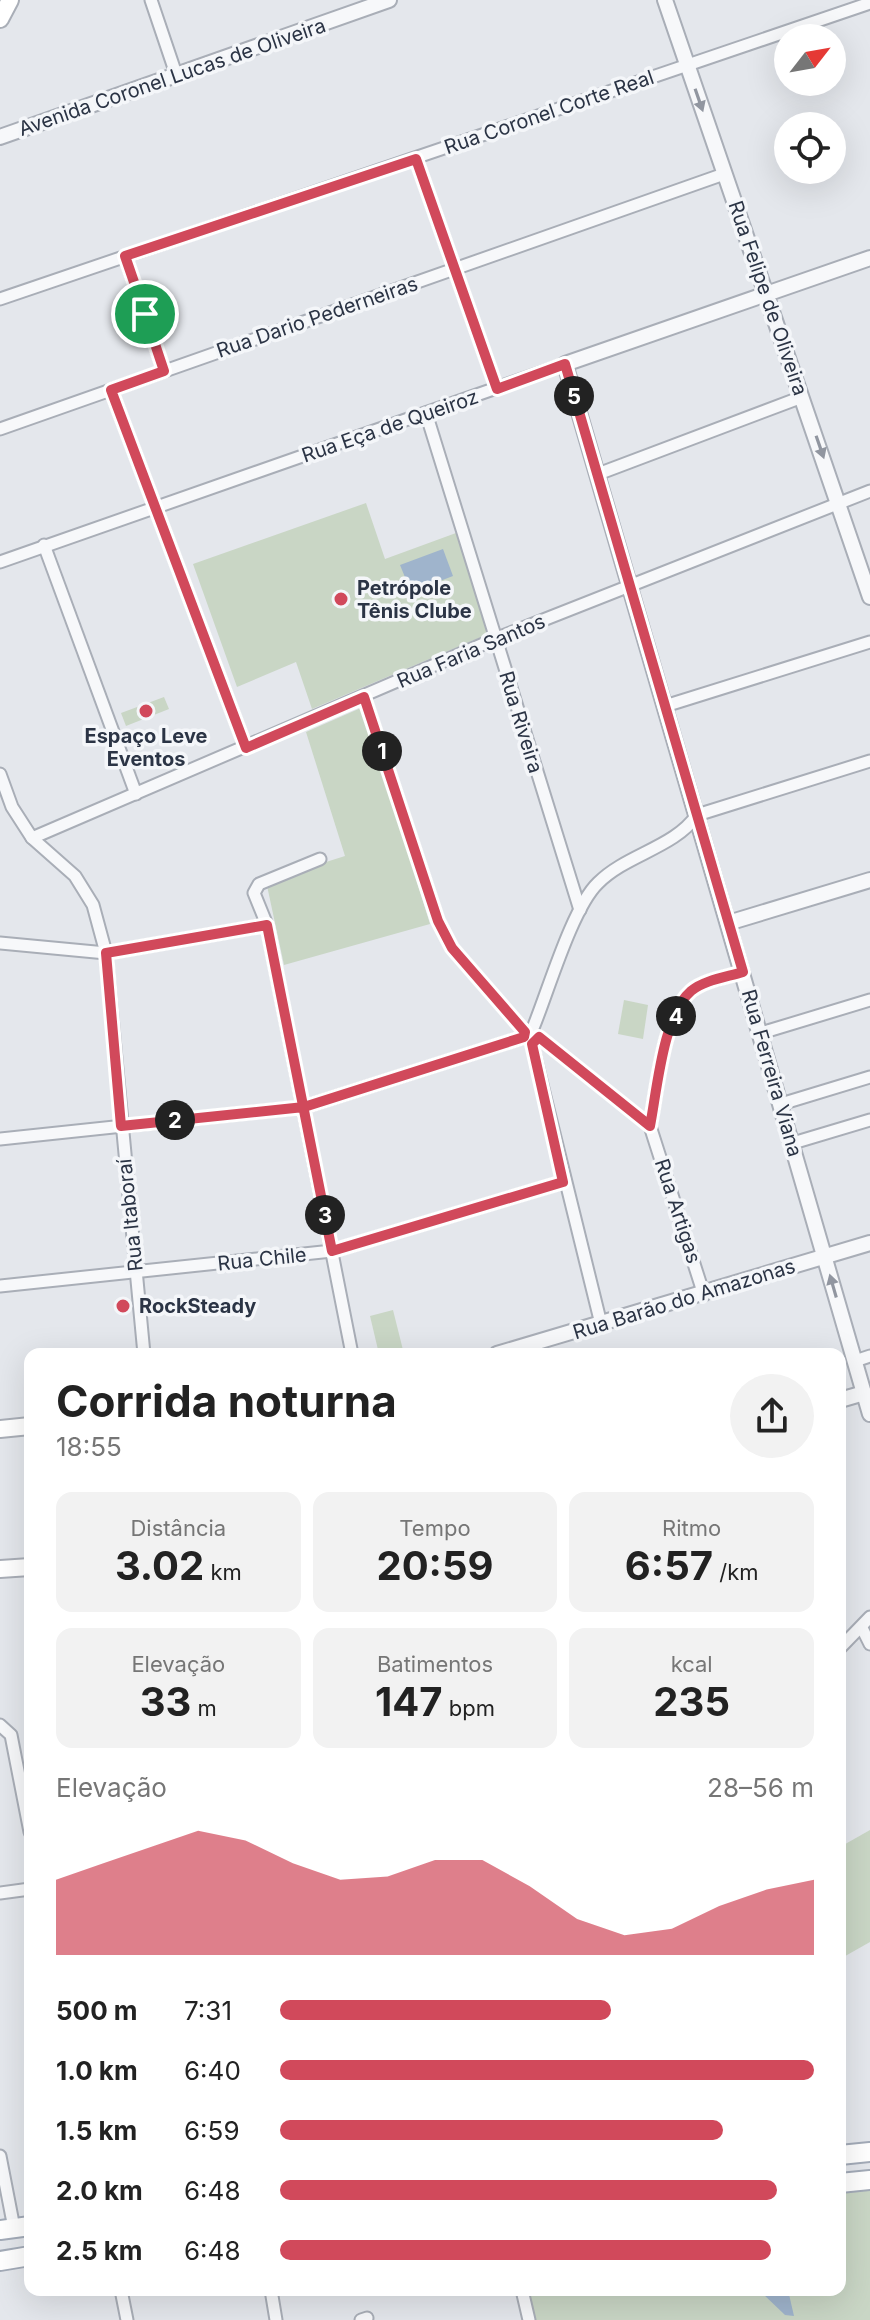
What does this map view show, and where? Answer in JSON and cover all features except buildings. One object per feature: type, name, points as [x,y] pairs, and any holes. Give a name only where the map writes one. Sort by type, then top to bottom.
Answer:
[{"type":"main road","points":[[0,19],[10,0]]},
{"type":"main road","points":[[0,1429],[24,1427]]},
{"type":"main road","points":[[0,1569],[24,1567]]},
{"type":"main road","points":[[846,2154],[870,2152]]},
{"type":"main road","points":[[846,2182],[870,2180]]},
{"type":"main road","points":[[0,2261],[24,2257]]},
{"type":"street","points":[[151,0],[177,77]]},
{"type":"street","name":"Avenida Coronel Lucas de Oliveira","points":[[0,137],[389,0]]},
{"type":"street","name":"Rua Felipe de Oliveira","points":[[665,0],[870,597]]},
{"type":"street","name":"Rua Coronel Corte Real","points":[[0,299],[870,3]]},
{"type":"street","points":[[416,159],[497,389]]},
{"type":"street","name":"Rua Dario Pederneiras","points":[[0,429],[724,174]]},
{"type":"street","points":[[125,256],[164,371]]},
{"type":"street","name":"Rua Eça de Queiroz","points":[[0,562],[870,258]]},
{"type":"street","name":"Rua Ferreira Viana","points":[[565,364],[870,1414]]},
{"type":"street","points":[[111,390],[246,748]]},
{"type":"street","points":[[598,474],[802,397]]},
{"type":"street","name":"Rua Riveira","points":[[426,413],[580,910]]},
{"type":"street","name":"Rua Faria Santos","points":[[32,838],[495,639],[870,491]]},
{"type":"street","points":[[44,545],[136,794]]},
{"type":"street","points":[[665,706],[870,642]]},
{"type":"street","points":[[364,697],[438,921],[452,948],[531,1035],[650,1126],[666,1045],[681,1005],[690,991],[743,972]]},
{"type":"street","points":[[601,1324],[563,1182],[531,1035],[580,910],[595,885],[622,863],[686,832],[697,815],[870,761]]},
{"type":"street","name":"Rua Itaboraí","points":[[0,774],[12,807],[32,838],[81,886],[93,905],[106,953],[143,1348]]},
{"type":"street","points":[[320,859],[254,888],[267,925],[351,1348]]},
{"type":"street","points":[[728,923],[870,880]]},
{"type":"street","points":[[0,943],[106,953],[267,925]]},
{"type":"street","points":[[761,1033],[870,1000]]},
{"type":"street","points":[[0,1139],[304,1107],[531,1035]]},
{"type":"street","points":[[781,1104],[870,1077]]},
{"type":"street","points":[[793,1143],[870,1120]]},
{"type":"street","name":"Rua Artigas","points":[[650,1126],[704,1295]]},
{"type":"street","name":"Rua Chile","points":[[0,1286],[332,1251],[563,1182]]},
{"type":"street","name":"Rua Barão do Amazonas","points":[[518,1348],[704,1295],[870,1243]]},
{"type":"street","points":[[855,1361],[870,1356]]},
{"type":"street","points":[[846,1398],[864,1393]]},
{"type":"street","points":[[846,1643],[870,1617]]},
{"type":"street","points":[[862,1628],[870,1644]]},
{"type":"street","points":[[0,1725],[11,1735],[24,1801]]},
{"type":"street","points":[[0,1893],[24,1890]]},
{"type":"street","points":[[0,2156],[15,2228]]},
{"type":"street","points":[[122,2296],[127,2320]]},
{"type":"street","points":[[272,2296],[276,2320]]},
{"type":"street","points":[[523,2296],[529,2320]]},
{"type":"green space","name":"Petrópole Tênis Clube","points":[[366,503],[385,559],[456,533],[488,634],[312,709],[296,662],[237,687],[193,564]]},
{"type":"green space","name":"Espaço Leve Eventos","points":[[164,697],[169,709],[126,726],[121,713]]},
{"type":"green space","points":[[363,707],[430,924],[284,965],[266,881],[345,856],[306,732]]},
{"type":"green space","points":[[624,1000],[648,1005],[643,1039],[618,1034]]},
{"type":"green space","points":[[393,1310],[402,1348],[378,1348],[370,1316]]},
{"type":"green space","points":[[870,1830],[870,1942],[846,1956],[846,1844]]},
{"type":"green space","points":[[870,2188],[870,2320],[533,2320],[528,2296],[846,2296],[846,2190]]},
{"type":"water","points":[[443,549],[453,576],[411,592],[400,565]]},
{"type":"water","points":[[765,2296],[789,2296],[794,2316],[785,2315]]},
{"type":"place","name":"Petrópole Tênis Clube","points":[[341,599]]},
{"type":"place","name":"Espaço Leve Eventos","points":[[146,711]]},
{"type":"place","name":"RockSteady","points":[[123,1306]]},
{"type":"route","points":[[145,314],[125,256],[416,159],[497,389],[565,364],[743,972],[690,991],[681,1005],[666,1045],[650,1126],[539,1037],[532,1044],[563,1182],[332,1251],[304,1107],[267,925],[106,953],[121,1126],[304,1107],[524,1037],[525,1032],[452,948],[438,921],[364,697],[246,748],[111,390],[164,371],[145,314]]}]
